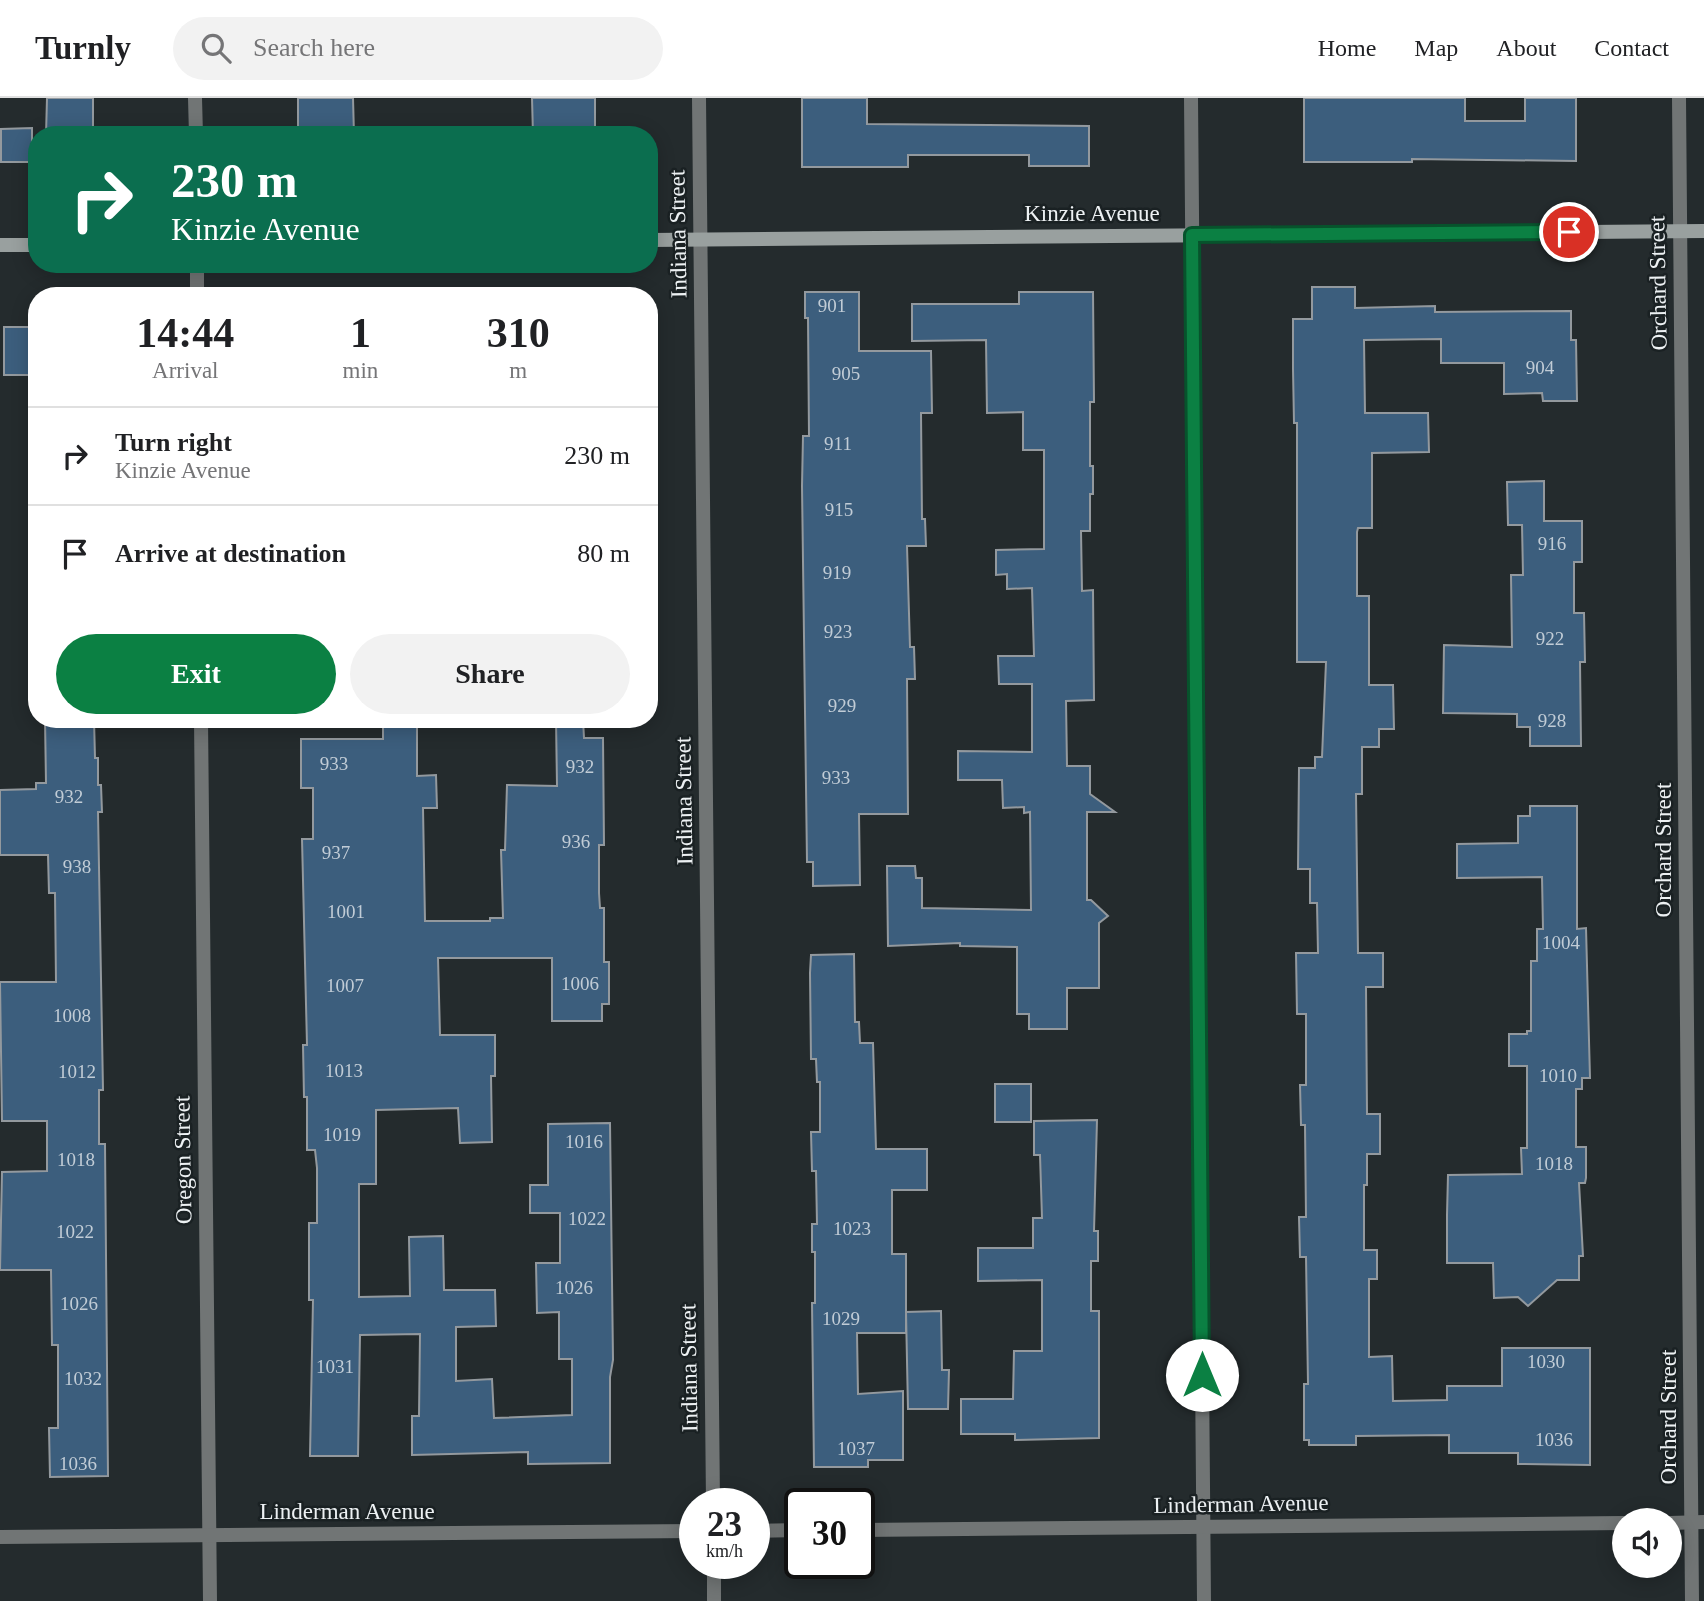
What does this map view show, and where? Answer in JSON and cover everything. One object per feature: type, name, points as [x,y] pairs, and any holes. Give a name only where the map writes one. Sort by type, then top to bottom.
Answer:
[{"type":"street","points":[[195,98],[195,126]]},
{"type":"street","name":"Indiana Street","points":[[699,98],[713,1488]]},
{"type":"street","points":[[1191,98],[1204,1601]]},
{"type":"street","name":"Orchard Street","points":[[1679,98],[1698,1522],[1692,1601]]},
{"type":"street","name":"Kinzie Avenue","points":[[658,240],[1704,231]]},
{"type":"street","points":[[0,245],[28,245]]},
{"type":"street","name":"Oregon Street","points":[[201,728],[211,1601]]},
{"type":"street","name":"Linderman Avenue","points":[[875,1530],[1612,1523]]},
{"type":"street","name":"Linderman Avenue","points":[[0,1537],[679,1531]]},
{"type":"street","points":[[714,1579],[714,1601]]},
{"type":"building","points":[[47,98],[93,98],[93,126],[46,126]]},
{"type":"building","points":[[298,98],[353,98],[354,126],[298,126]]},
{"type":"building","points":[[532,98],[595,98],[595,126],[533,126]]},
{"type":"building","points":[[802,98],[867,98],[867,124],[1089,126],[1089,166],[1029,166],[1029,155],[908,155],[908,167],[802,167]]},
{"type":"building","points":[[1304,98],[1465,98],[1465,121],[1525,121],[1525,98],[1576,98],[1576,161],[1412,159],[1412,162],[1304,162]]},
{"type":"building","points":[[28,128],[28,162],[1,162],[1,129]]},
{"type":"building","points":[[1312,287],[1355,287],[1355,308],[1435,306],[1435,312],[1571,311],[1571,340],[1576,340],[1577,401],[1543,401],[1542,393],[1504,394],[1504,363],[1441,363],[1441,339],[1364,340],[1365,413],[1428,413],[1429,452],[1372,453],[1372,528],[1358,528],[1357,532],[1357,596],[1369,596],[1369,685],[1393,685],[1394,729],[1379,729],[1379,747],[1362,747],[1362,794],[1356,794],[1358,953],[1383,953],[1383,987],[1366,987],[1367,1114],[1380,1114],[1380,1154],[1367,1154],[1367,1185],[1364,1185],[1364,1250],[1377,1250],[1377,1279],[1369,1279],[1369,1357],[1392,1356],[1393,1401],[1447,1400],[1447,1386],[1502,1386],[1502,1348],[1590,1348],[1590,1465],[1518,1464],[1518,1453],[1449,1453],[1449,1435],[1356,1436],[1356,1445],[1309,1445],[1309,1440],[1304,1440],[1304,1384],[1308,1384],[1306,1257],[1300,1257],[1299,1217],[1306,1217],[1305,1125],[1301,1125],[1300,1085],[1306,1085],[1306,1014],[1297,1014],[1296,953],[1318,953],[1317,903],[1310,903],[1310,869],[1298,869],[1299,768],[1315,768],[1315,757],[1322,757],[1326,662],[1297,662],[1297,423],[1294,423],[1293,319],[1312,319]]},
{"type":"building","points":[[805,292],[859,292],[859,351],[931,351],[932,413],[921,413],[922,519],[925,519],[926,546],[907,546],[910,647],[914,647],[915,679],[907,679],[908,814],[859,814],[860,885],[813,886],[813,862],[807,862],[802,486],[803,436],[809,436],[808,318],[805,318]]},
{"type":"building","points":[[1019,292],[1093,292],[1094,402],[1090,402],[1090,466],[1093,466],[1093,494],[1090,494],[1090,531],[1081,531],[1082,591],[1093,590],[1094,700],[1066,701],[1067,766],[1090,766],[1090,794],[1115,812],[1087,812],[1087,900],[1091,900],[1108,916],[1099,923],[1099,988],[1067,988],[1067,1029],[1029,1029],[1029,1014],[1017,1014],[1017,947],[960,946],[960,943],[888,946],[887,866],[915,866],[916,878],[922,878],[922,908],[1031,910],[1030,812],[1024,813],[1024,807],[1003,808],[1002,780],[958,780],[958,751],[1032,752],[1032,684],[999,684],[998,656],[1034,656],[1032,588],[1007,589],[1007,574],[996,575],[996,550],[1044,549],[1044,450],[1023,450],[1023,412],[987,413],[986,340],[912,341],[912,304],[1019,304]]},
{"type":"building","points":[[4,327],[28,327],[28,375],[4,375]]},
{"type":"building","points":[[1544,481],[1544,521],[1582,521],[1582,562],[1574,562],[1574,613],[1584,613],[1585,662],[1580,662],[1581,746],[1530,746],[1530,727],[1517,727],[1517,714],[1443,713],[1444,645],[1512,647],[1511,575],[1523,575],[1522,525],[1508,525],[1507,482]]},
{"type":"building","points":[[45,728],[94,728],[102,812],[98,812],[103,1090],[99,1090],[99,1144],[105,1144],[108,1476],[50,1477],[49,1428],[58,1428],[58,1345],[52,1345],[51,1270],[0,1270],[2,1172],[47,1171],[47,1121],[2,1121],[0,982],[56,982],[55,893],[49,893],[48,855],[0,855],[0,790],[36,789],[36,783],[46,783]]},
{"type":"building","points":[[383,728],[417,728],[417,776],[436,775],[437,808],[423,808],[425,921],[490,921],[490,918],[503,918],[501,850],[505,850],[507,785],[557,786],[556,728],[583,728],[584,738],[603,738],[604,845],[599,845],[599,893],[600,908],[604,908],[604,962],[609,962],[609,1004],[602,1004],[602,1021],[552,1021],[552,958],[438,958],[440,1035],[495,1035],[495,1076],[491,1076],[492,1142],[460,1143],[458,1108],[376,1110],[376,1184],[359,1184],[359,1297],[410,1296],[409,1237],[443,1236],[444,1290],[495,1290],[496,1326],[456,1327],[456,1381],[492,1379],[494,1418],[572,1415],[572,1359],[559,1359],[559,1312],[537,1313],[536,1263],[560,1263],[560,1213],[530,1213],[530,1185],[548,1185],[548,1124],[610,1123],[613,1360],[610,1377],[610,1463],[528,1464],[528,1452],[412,1455],[412,1416],[419,1416],[420,1334],[360,1335],[358,1456],[310,1456],[313,1300],[309,1300],[309,1223],[317,1223],[317,1168],[315,1150],[307,1150],[307,1097],[304,1097],[303,1045],[307,1045],[302,839],[313,839],[313,788],[301,788],[301,739],[383,739]]},
{"type":"building","points":[[1530,806],[1577,806],[1577,929],[1586,928],[1590,1078],[1582,1078],[1582,1089],[1576,1089],[1576,1147],[1586,1147],[1586,1178],[1585,1183],[1579,1183],[1583,1256],[1579,1256],[1579,1280],[1557,1280],[1528,1306],[1518,1297],[1494,1298],[1493,1263],[1447,1263],[1447,1215],[1448,1175],[1522,1174],[1521,1148],[1527,1148],[1527,1066],[1509,1066],[1509,1034],[1527,1034],[1527,1031],[1531,1031],[1531,961],[1537,961],[1537,929],[1543,929],[1542,877],[1457,878],[1457,844],[1518,843],[1518,816],[1530,816]]},
{"type":"building","points":[[854,954],[855,1022],[859,1022],[860,1043],[873,1043],[876,1149],[927,1149],[927,1190],[892,1190],[892,1254],[906,1254],[906,1333],[857,1333],[858,1394],[903,1391],[903,1460],[868,1460],[868,1467],[814,1467],[812,1303],[815,1303],[815,1252],[812,1252],[812,1224],[817,1224],[816,1171],[812,1171],[811,1132],[820,1132],[820,1082],[817,1082],[816,1059],[811,1059],[811,955]]},
{"type":"building","points":[[995,1084],[1031,1084],[1031,1122],[995,1122]]},
{"type":"building","points":[[1097,1120],[1094,1231],[1098,1231],[1098,1261],[1091,1261],[1091,1311],[1099,1311],[1099,1438],[1015,1440],[1015,1434],[961,1434],[961,1399],[1013,1399],[1014,1351],[1042,1351],[1042,1280],[978,1281],[978,1248],[1033,1248],[1033,1218],[1042,1218],[1040,1155],[1034,1155],[1034,1121]]},
{"type":"building","points":[[941,1311],[942,1370],[949,1370],[948,1409],[908,1409],[906,1312]]},
{"type":"route","points":[[1202,1375],[1192,235],[1569,232]]}]
